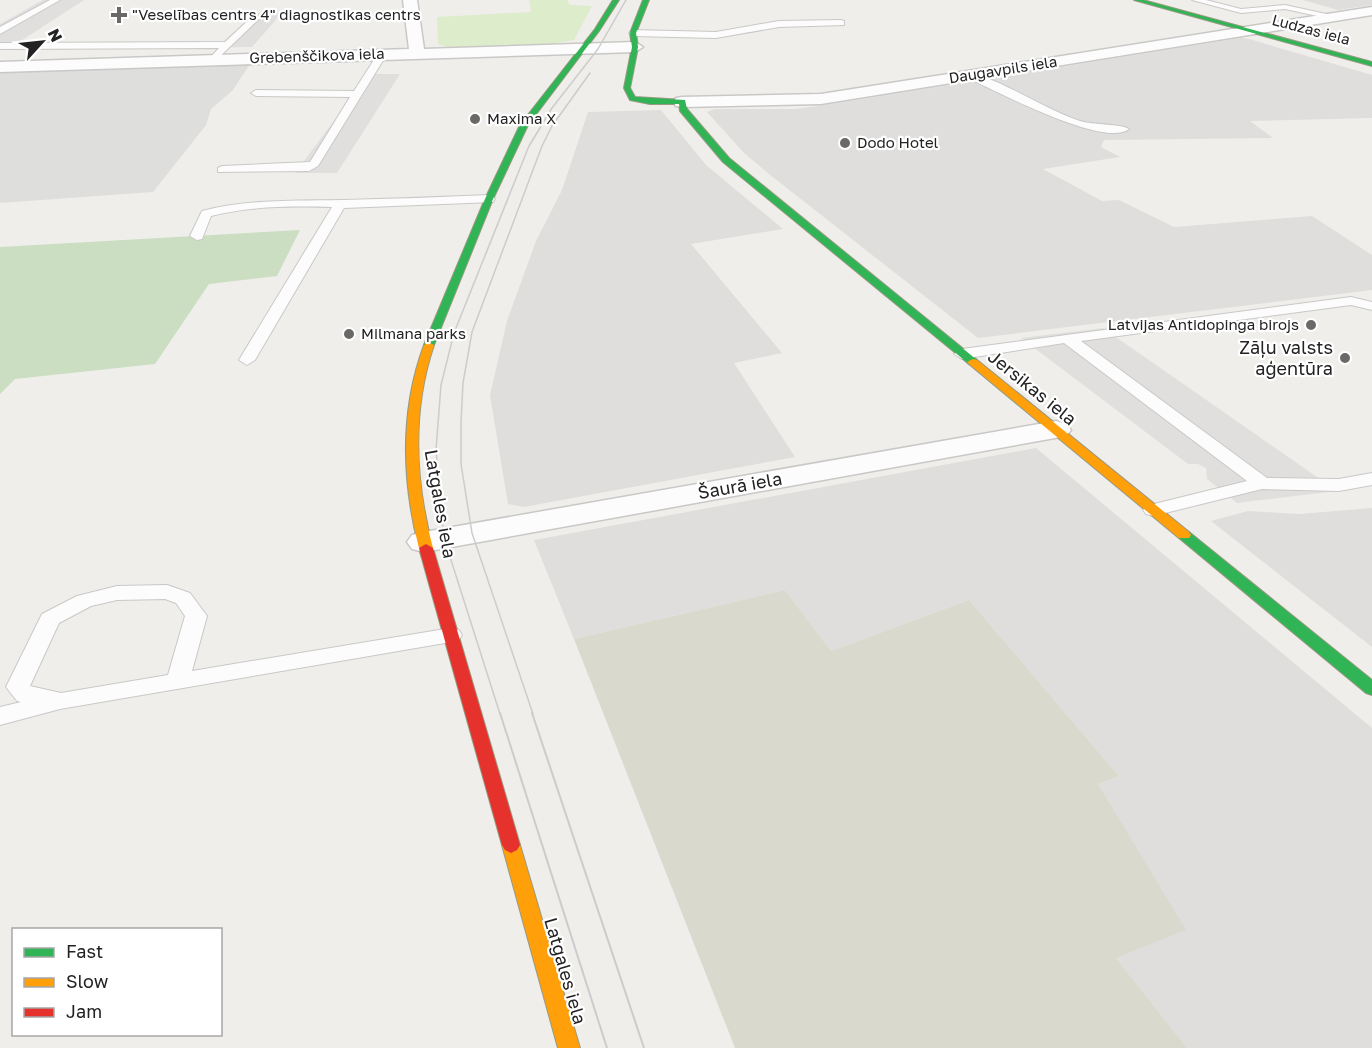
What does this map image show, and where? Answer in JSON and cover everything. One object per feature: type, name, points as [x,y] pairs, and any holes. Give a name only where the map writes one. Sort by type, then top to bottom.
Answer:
[{"type":"street","points":[[410,0],[417,52]]},
{"type":"street","name":"Latgales iela","points":[[569,1048],[424,542],[411,459],[412,411],[422,363],[489,199],[524,125],[597,30],[616,0]]},
{"type":"street","points":[[634,40],[646,0]]},
{"type":"street","name":"Ludzas iela","points":[[1137,0],[1372,64]]},
{"type":"street","name":"Daugavpils iela","points":[[634,40],[627,88],[632,99],[650,102],[821,99],[1372,11]]},
{"type":"street","name":"Grebenščikova iela","points":[[0,67],[417,52],[580,50],[634,40]]},
{"type":"street","name":"Jersikas iela","points":[[682,102],[683,109],[726,160],[1372,689]]},
{"type":"street","name":"Šaurā iela","points":[[424,542],[1056,430]]},
{"type":"lane","points":[[0,31],[56,0]]},
{"type":"lane","points":[[1196,0],[1241,11],[1285,8],[1336,17]]},
{"type":"lane","points":[[213,60],[257,17]]},
{"type":"lane","points":[[634,40],[716,35],[779,24],[841,23]]},
{"type":"lane","points":[[0,46],[227,45]]},
{"type":"lane","points":[[222,170],[309,167],[314,164],[382,54]]},
{"type":"lane","points":[[969,75],[1076,123],[1101,129],[1124,129]]},
{"type":"lane","points":[[256,93],[356,94]]},
{"type":"lane","points":[[197,236],[206,214],[222,209],[284,202],[340,204],[489,199]]},
{"type":"lane","points":[[247,360],[340,204]]},
{"type":"lane","points":[[962,354],[1351,301],[1372,306]]},
{"type":"lane","points":[[1067,338],[1262,483]]},
{"type":"lane","points":[[1153,510],[1262,483],[1339,485],[1372,479]]},
{"type":"lane","points":[[61,701],[25,695],[18,687],[50,620],[84,601],[117,593],[167,592],[183,598],[196,616],[178,681]]},
{"type":"lane","points":[[0,716],[61,701],[451,635]]},
{"type":"shaded area","points":[[43,0],[84,0],[16,44],[224,41],[255,13],[282,13],[252,47],[0,50],[0,24]]},
{"type":"shaded area","points":[[1303,0],[1372,0],[1372,5],[1338,10]]},
{"type":"shaded area","points":[[1240,38],[1372,75],[1372,118],[1250,121],[1273,138],[1104,140],[1101,147],[1120,157],[1043,169],[1102,201],[1119,200],[1174,227],[1312,216],[1372,255],[1372,290],[978,338],[769,174],[744,153],[707,112],[714,109],[796,109]]},
{"type":"shaded area","points":[[250,64],[233,90],[211,109],[206,125],[153,192],[0,203],[0,73]]},
{"type":"shaded area","points":[[369,74],[400,74],[337,173],[295,173]]},
{"type":"shaded area","points":[[661,110],[706,165],[783,229],[691,244],[782,353],[734,363],[795,457],[524,507],[508,504],[490,395],[507,321],[536,241],[562,190],[588,112]]},
{"type":"shaded area","points":[[1103,328],[1337,491],[1237,503],[1207,479],[1206,468],[1198,464],[1188,464],[1021,338]]},
{"type":"shaded area","points":[[1036,448],[1372,728],[1372,1048],[1187,1048],[1115,957],[1098,784],[1119,776],[969,600],[831,651],[785,590],[574,639],[534,540]]},
{"type":"shaded area","points":[[1372,508],[1372,647],[1211,521],[1248,511],[1299,514]]},
{"type":"shaded area","points":[[785,590],[831,651],[969,600],[1119,776],[1098,784],[1186,930],[1116,958],[1187,1048],[735,1048],[574,639]]},
{"type":"green space","points":[[529,0],[567,0],[570,5],[592,6],[574,40],[551,44],[447,47],[438,44],[437,17],[531,12]]},
{"type":"green space","points":[[300,230],[277,276],[209,284],[155,364],[15,379],[0,394],[0,247]]},
{"type":"tram line","points":[[500,714],[444,538],[436,450],[441,385],[454,333],[529,146],[552,108],[598,49],[626,0]]},
{"type":"tram line","points":[[533,714],[472,533],[461,464],[463,383],[472,332],[542,146],[552,126],[590,73]]},
{"type":"tram line","points":[[500,713],[607,1048]]},
{"type":"tram line","points":[[532,713],[644,1048]]},
{"type":"traffic: fast","points":[[429,345],[489,199],[524,125],[597,30],[616,0]]},
{"type":"traffic: fast","points":[[646,0],[633,33],[635,47],[627,88],[632,99],[650,102],[682,102],[683,109],[726,160],[973,362]]},
{"type":"traffic: fast","points":[[1137,0],[1372,64]]},
{"type":"traffic: fast","points":[[1184,535],[1372,689]]},
{"type":"traffic: slow","points":[[426,548],[415,483],[412,423],[417,384],[429,345]]},
{"type":"traffic: slow","points":[[973,362],[1184,535]]},
{"type":"traffic: slow","points":[[511,845],[569,1048]]},
{"type":"traffic: jam","points":[[426,548],[511,845]]},
{"type":"place","name":"\"Veselības centrs 4\" diagnostikas centrs","points":[[119,15]]},
{"type":"place","name":"Maxima X","points":[[475,119]]},
{"type":"place","name":"Dodo Hotel","points":[[845,143]]},
{"type":"place","name":"Latvijas Antidopinga birojs","points":[[1311,325]]},
{"type":"place","name":"Milmana parks","points":[[349,334]]},
{"type":"place","name":"Zāļu valsts aģentūra","points":[[1345,358]]}]
